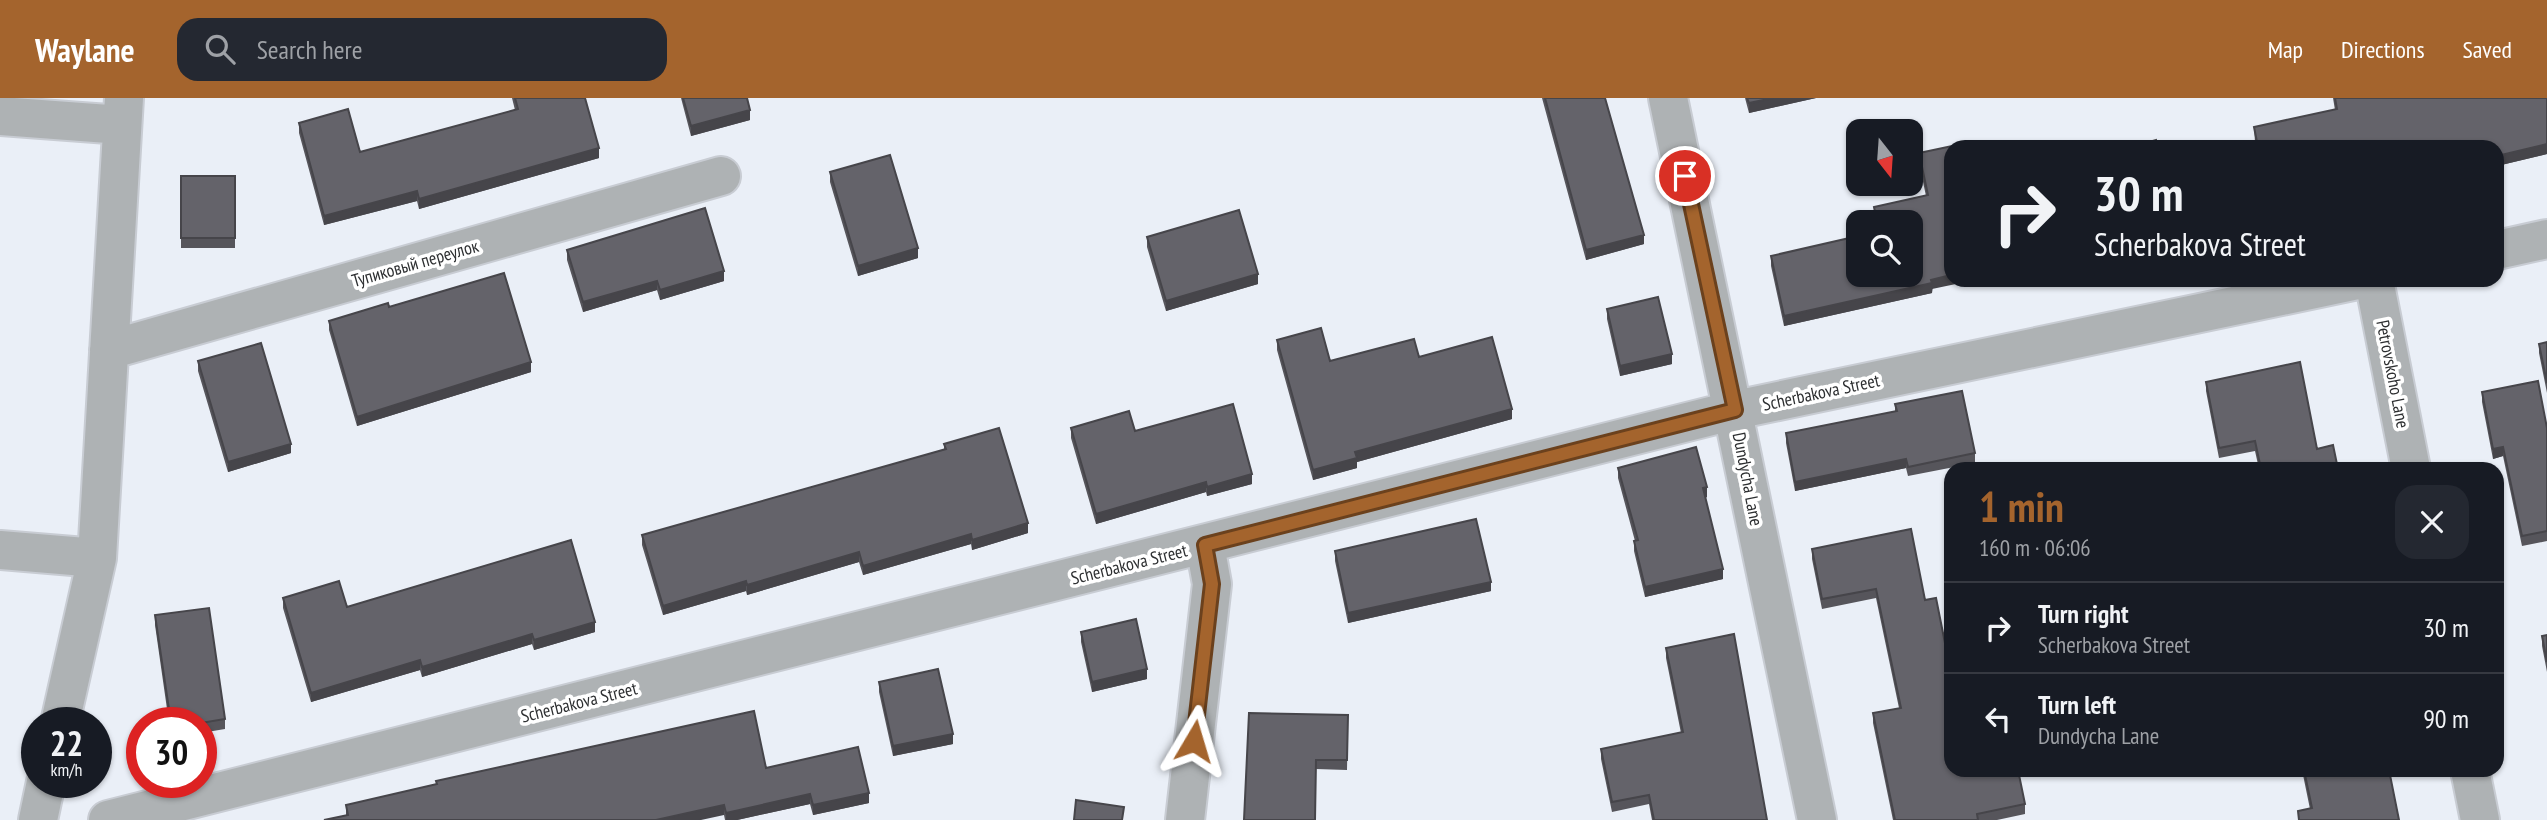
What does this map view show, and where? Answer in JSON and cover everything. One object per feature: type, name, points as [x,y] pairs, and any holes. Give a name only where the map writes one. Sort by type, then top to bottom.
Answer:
[{"type":"street","name":"Dundycha Lane","points":[[1668,98],[1735,410],[1817,820]]},
{"type":"street","points":[[0,116],[123,112],[97,558],[64,707]]},
{"type":"street","name":"Тупиковый переулок","points":[[109,350],[721,176]]},
{"type":"street","points":[[2504,248],[2547,239]]},
{"type":"street","name":"Scherbakova Street","points":[[108,820],[1735,410],[2324,287]]},
{"type":"street","name":"Petrovskoho Lane","points":[[2375,287],[2410,462]]},
{"type":"street","points":[[1185,820],[1212,584],[1205,545]]},
{"type":"street","points":[[0,551],[97,558]]},
{"type":"street","points":[[2471,777],[2480,820]]},
{"type":"street","points":[[38,820],[43,798]]},
{"type":"building","points":[[515,98],[585,98],[599,148],[419,199],[417,191],[324,216],[299,123],[348,109],[360,152],[518,109]]},
{"type":"building","points":[[683,98],[747,98],[750,110],[691,126]]},
{"type":"building","points":[[1545,98],[1605,98],[1644,235],[1586,250]]},
{"type":"building","points":[[1747,98],[1773,98],[1749,103]]},
{"type":"building","points":[[2335,98],[2547,98],[2547,144],[2504,154],[2504,140],[2257,140],[2254,127],[2337,109]]},
{"type":"building","points":[[1944,148],[1944,277],[1923,285],[1923,210],[1875,210],[1874,207],[1928,195],[1923,172],[1923,152]]},
{"type":"building","points":[[890,155],[918,248],[858,266],[830,172]]},
{"type":"building","points":[[181,176],[235,176],[235,238],[181,238]]},
{"type":"building","points":[[705,208],[724,271],[660,290],[657,281],[583,302],[567,250]]},
{"type":"building","points":[[1239,210],[1258,274],[1166,301],[1147,237]]},
{"type":"building","points":[[1846,239],[1846,287],[1914,287],[1784,316],[1771,256]]},
{"type":"building","points":[[504,273],[531,362],[357,417],[329,321],[388,303],[389,307]]},
{"type":"building","points":[[1658,297],[1672,354],[1620,366],[1607,309]]},
{"type":"building","points":[[1321,328],[1330,361],[1414,339],[1419,357],[1492,337],[1512,409],[1355,452],[1357,458],[1313,470],[1277,340]]},
{"type":"building","points":[[2547,342],[2547,383],[2539,344]]},
{"type":"building","points":[[261,343],[291,444],[228,462],[198,361]]},
{"type":"building","points":[[2300,362],[2317,449],[2333,445],[2337,462],[2260,462],[2255,441],[2219,448],[2206,382]]},
{"type":"building","points":[[2538,381],[2547,428],[2547,531],[2522,536],[2503,447],[2493,449],[2482,392]]},
{"type":"building","points":[[1962,391],[1975,453],[1908,467],[1906,459],[1795,482],[1786,433],[1897,411],[1895,404]]},
{"type":"building","points":[[1233,404],[1252,474],[1207,487],[1206,482],[1096,514],[1071,428],[1129,411],[1135,431]]},
{"type":"building","points":[[999,428],[1028,523],[972,540],[971,534],[863,566],[859,552],[663,606],[642,535],[946,449],[944,444]]},
{"type":"building","points":[[1696,447],[1723,569],[1645,587],[1634,541],[1638,540],[1618,468]]},
{"type":"building","points":[[1476,519],[1491,582],[1348,613],[1335,551]]},
{"type":"building","points":[[1911,529],[1925,600],[1936,598],[1944,638],[1944,777],[2019,777],[2025,804],[1977,814],[1978,820],[1895,820],[1873,713],[1901,708],[1876,589],[1822,599],[1812,549]]},
{"type":"building","points":[[571,540],[595,622],[534,640],[532,634],[422,667],[420,660],[311,693],[283,598],[339,581],[347,607]]},
{"type":"building","points":[[209,608],[225,719],[217,720],[217,707],[169,707],[155,615]]},
{"type":"building","points":[[1136,619],[1147,669],[1092,682],[1081,632]]},
{"type":"building","points":[[1734,634],[1767,820],[1654,820],[1649,795],[1612,802],[1601,749],[1683,732],[1666,648]]},
{"type":"building","points":[[2547,635],[2547,662],[2542,636]]},
{"type":"building","points":[[938,669],[953,734],[893,746],[879,682]]},
{"type":"building","points":[[754,711],[766,768],[858,747],[869,793],[813,805],[810,794],[726,813],[724,805],[656,820],[324,820],[348,815],[346,805],[437,784],[436,781]]},
{"type":"building","points":[[1249,713],[1348,715],[1347,760],[1316,760],[1315,820],[1244,820]]},
{"type":"building","points":[[2305,777],[2390,777],[2399,820],[2299,820],[2298,811],[2312,808]]},
{"type":"building","points":[[1076,800],[1124,807],[1122,820],[1074,820]]},
{"type":"route","points":[[1194,741],[1212,584],[1205,545],[1735,410],[1685,176]]}]
